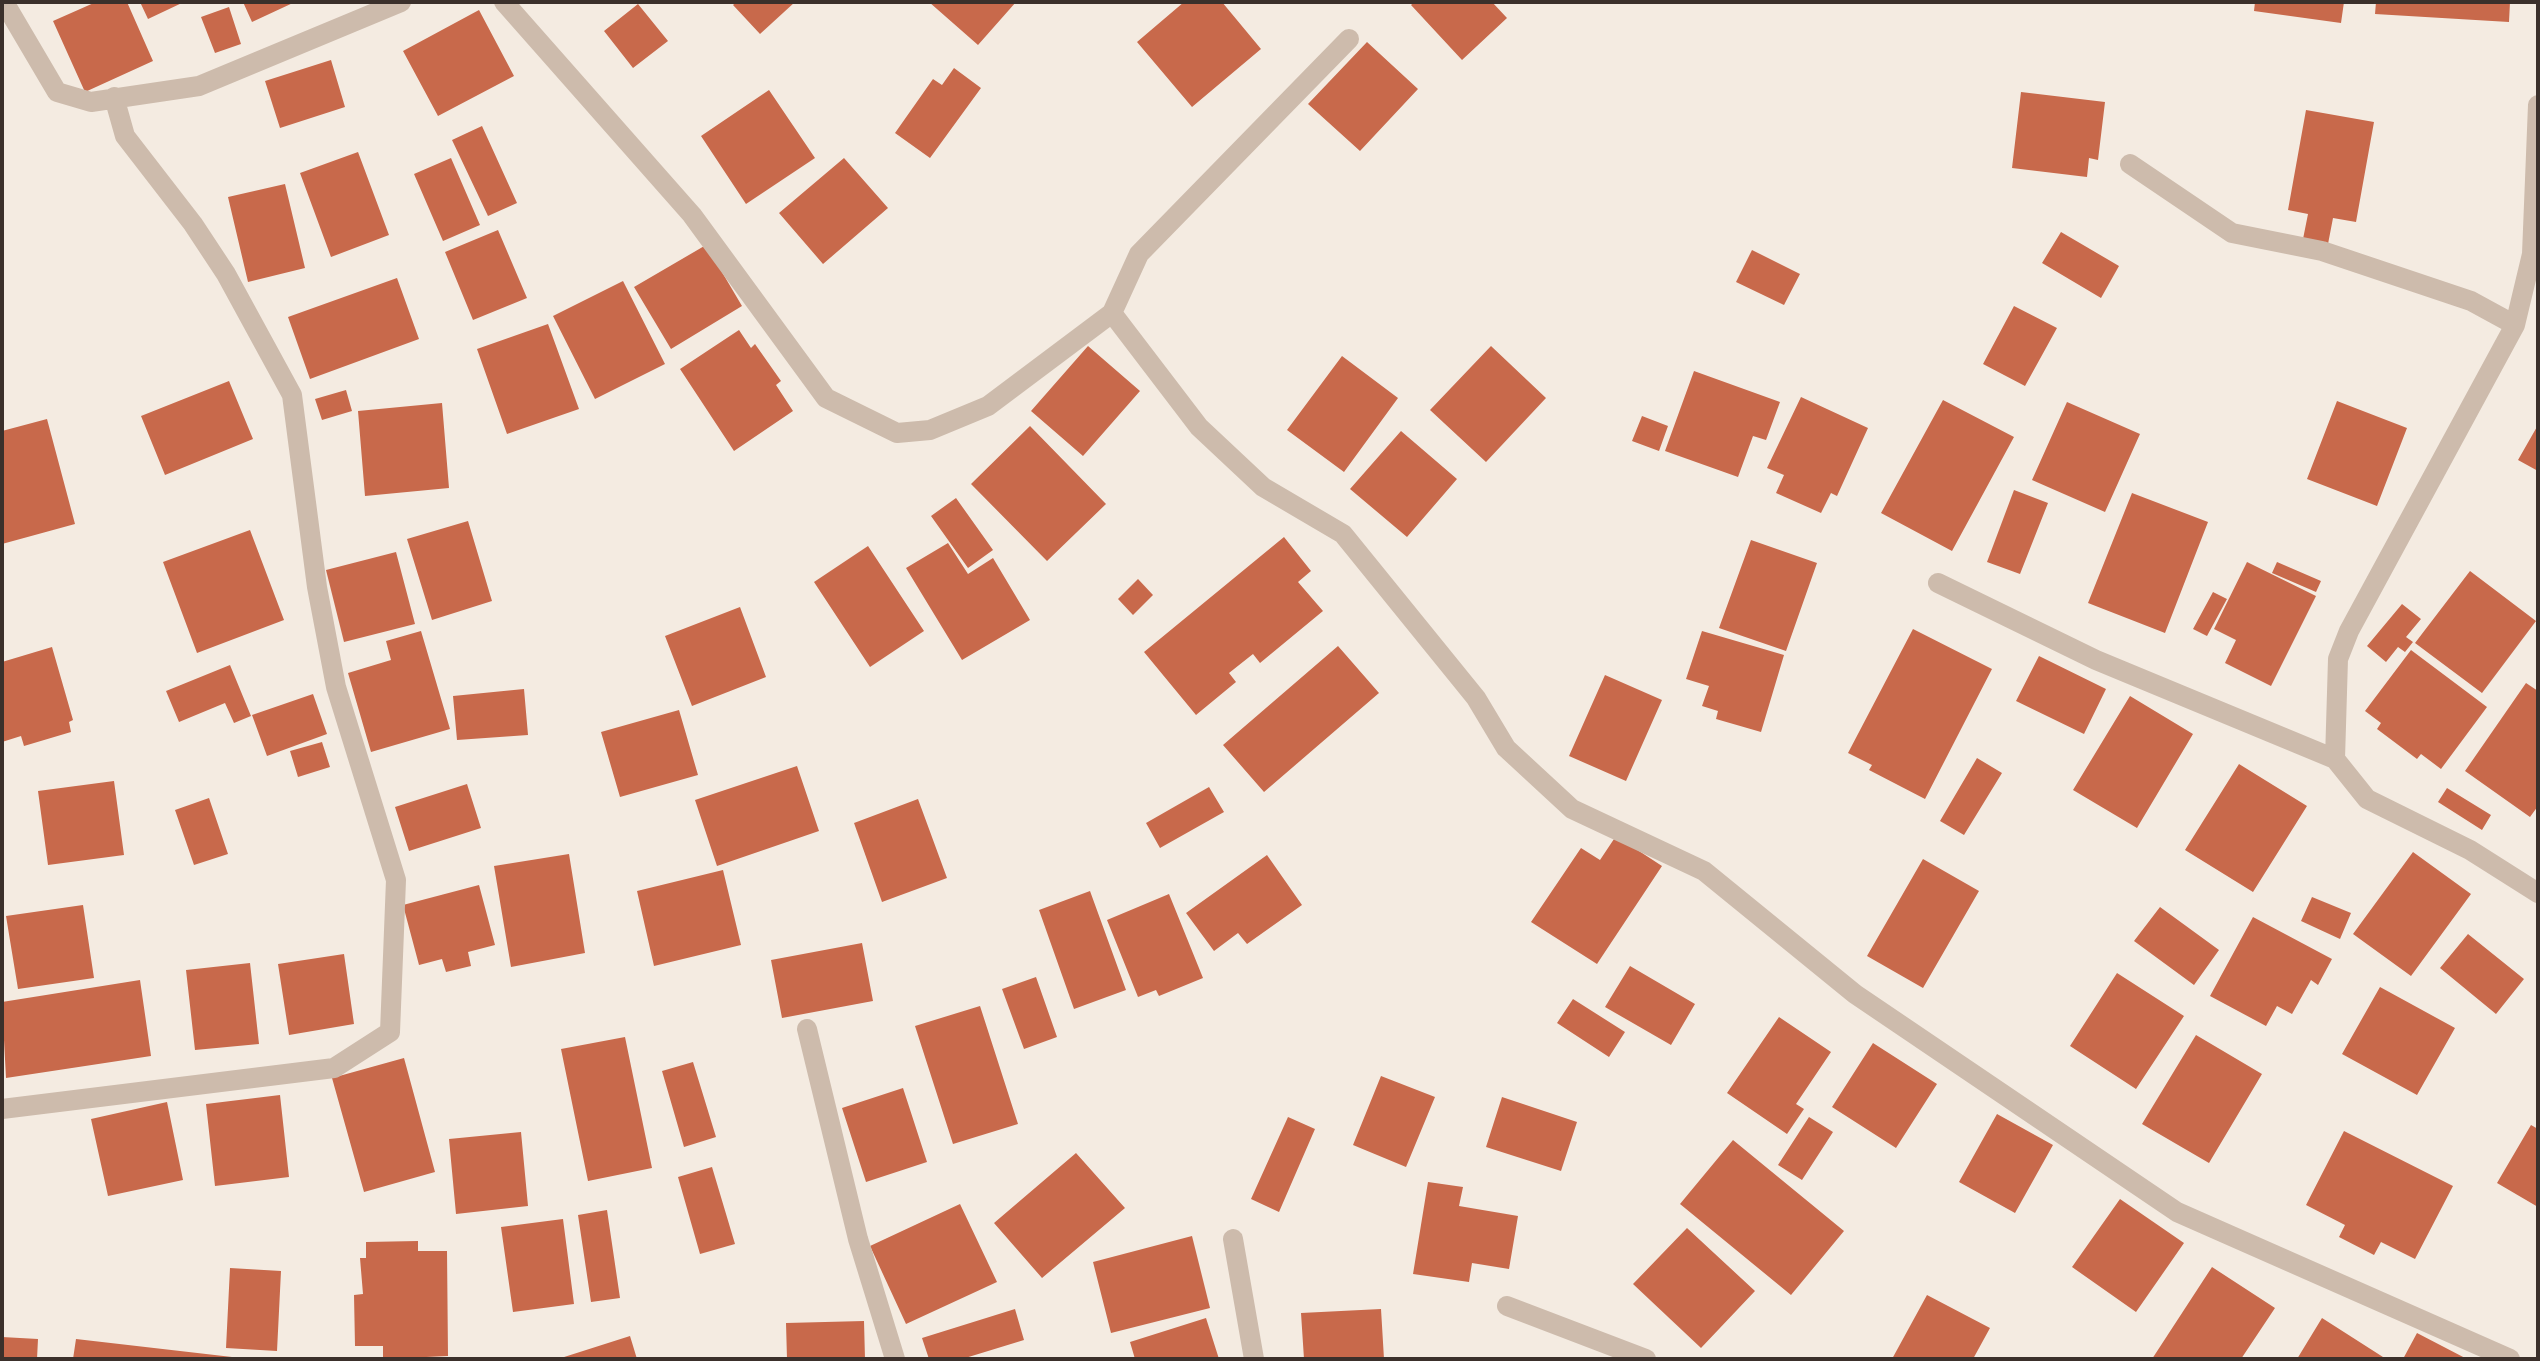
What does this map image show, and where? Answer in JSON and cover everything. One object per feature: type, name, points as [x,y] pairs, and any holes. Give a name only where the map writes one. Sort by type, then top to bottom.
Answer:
[{"type":"street","points":[[4,2],[57,92],[91,102],[199,86],[401,2]]},
{"type":"street","points":[[504,2],[692,215],[826,398],[897,433],[930,430],[988,406],[1112,313],[1139,254],[1349,39]]},
{"type":"street","points":[[2,1109],[334,1068],[390,1032],[396,880],[336,687],[317,587],[292,395],[210,249],[125,136],[114,97]]},
{"type":"street","points":[[2335,759],[2338,659],[2349,631],[2515,325],[2532,254],[2538,105]]},
{"type":"street","points":[[2130,164],[2232,233],[2322,251],[2471,301],[2515,325]]},
{"type":"street","points":[[1112,313],[1199,427],[1263,487],[1343,534],[1476,698],[1506,748],[1572,809],[1704,871],[1855,994],[2177,1212],[2510,1359]]},
{"type":"street","points":[[1938,583],[2096,660],[2335,759],[2367,799],[2470,850],[2538,893]]},
{"type":"street","points":[[807,1029],[858,1239],[895,1359]]},
{"type":"street","points":[[1233,1239],[1254,1359]]},
{"type":"street","points":[[1507,1306],[1646,1359]]},
{"type":"building","points":[[96,2],[127,2],[153,61],[85,92],[53,21]]},
{"type":"building","points":[[140,2],[184,2],[148,19]]},
{"type":"building","points":[[243,2],[295,2],[252,22]]},
{"type":"building","points":[[736,2],[795,2],[760,34],[733,5]]},
{"type":"building","points":[[929,2],[1016,2],[978,45]]},
{"type":"building","points":[[1184,2],[1222,2],[1261,49],[1192,107],[1137,42]]},
{"type":"building","points":[[1414,2],[1492,2],[1507,18],[1462,60],[1411,5]]},
{"type":"building","points":[[2255,2],[2344,2],[2341,23],[2254,11]]},
{"type":"building","points":[[2376,2],[2510,2],[2509,22],[2375,14]]},
{"type":"building","points":[[638,4],[668,41],[633,68],[604,31]]},
{"type":"building","points":[[229,7],[241,44],[215,53],[201,17]]},
{"type":"building","points":[[479,10],[514,76],[438,116],[403,51]]},
{"type":"building","points":[[1367,42],[1418,89],[1360,151],[1308,104]]},
{"type":"building","points":[[331,60],[345,107],[280,128],[265,81]]},
{"type":"building","points":[[954,68],[981,88],[930,158],[895,133],[933,79],[942,85]]},
{"type":"building","points":[[769,90],[815,158],[746,204],[701,136]]},
{"type":"building","points":[[2021,92],[2105,102],[2098,160],[2089,158],[2087,177],[2012,168]]},
{"type":"building","points":[[2306,110],[2374,122],[2356,222],[2333,218],[2328,244],[2303,239],[2308,214],[2288,210]]},
{"type":"building","points":[[482,126],[517,203],[488,216],[452,140]]},
{"type":"building","points":[[358,152],[389,235],[331,257],[300,173]]},
{"type":"building","points":[[451,158],[480,225],[443,241],[414,174]]},
{"type":"building","points":[[844,158],[888,208],[823,264],[779,213]]},
{"type":"building","points":[[285,184],[305,268],[248,282],[228,197]]},
{"type":"building","points":[[498,230],[527,298],[473,320],[445,252]]},
{"type":"building","points":[[2061,232],[2119,266],[2101,298],[2042,263]]},
{"type":"building","points":[[706,245],[742,306],[671,349],[634,287]]},
{"type":"building","points":[[1752,250],[1800,274],[1784,305],[1736,282]]},
{"type":"building","points":[[397,278],[419,339],[310,379],[288,317]]},
{"type":"building","points":[[623,281],[665,364],[595,399],[553,316]]},
{"type":"building","points":[[2014,306],[2057,328],[2025,386],[1983,364]]},
{"type":"building","points":[[548,324],[579,409],[507,434],[477,349]]},
{"type":"building","points":[[739,330],[751,348],[755,344],[781,381],[776,385],[793,411],[734,451],[680,369]]},
{"type":"building","points":[[1088,346],[1140,391],[1083,456],[1031,411]]},
{"type":"building","points":[[1491,346],[1546,398],[1486,462],[1430,410]]},
{"type":"building","points":[[1342,356],[1398,398],[1344,472],[1287,430]]},
{"type":"building","points":[[1694,371],[1780,402],[1766,440],[1753,436],[1738,477],[1665,451]]},
{"type":"building","points":[[229,381],[253,439],[165,475],[141,416]]},
{"type":"building","points":[[346,390],[352,411],[322,420],[315,399]]},
{"type":"building","points":[[1801,397],[1868,428],[1837,496],[1831,493],[1821,513],[1776,493],[1784,475],[1767,468]]},
{"type":"building","points":[[1943,400],[2014,437],[1952,551],[1881,513]]},
{"type":"building","points":[[2337,401],[2407,428],[2377,506],[2307,479]]},
{"type":"building","points":[[2067,402],[2140,434],[2105,512],[2032,480]]},
{"type":"building","points":[[442,403],[449,488],[365,496],[358,411]]},
{"type":"building","points":[[1642,416],[1668,426],[1659,451],[1632,441]]},
{"type":"building","points":[[47,419],[75,524],[2,544],[2,431]]},
{"type":"building","points":[[2538,425],[2538,471],[2518,460]]},
{"type":"building","points":[[1030,426],[1106,504],[1047,561],[971,484]]},
{"type":"building","points":[[1401,431],[1457,479],[1407,537],[1350,489]]},
{"type":"building","points":[[2014,490],[2048,503],[2020,574],[1987,562]]},
{"type":"building","points":[[2132,493],[2208,522],[2165,633],[2088,603]]},
{"type":"building","points":[[956,498],[993,550],[968,568],[931,516]]},
{"type":"building","points":[[468,521],[492,601],[432,620],[407,539]]},
{"type":"building","points":[[250,530],[284,620],[197,653],[163,562]]},
{"type":"building","points":[[1284,537],[1311,571],[1298,582],[1323,611],[1260,663],[1253,654],[1229,673],[1236,682],[1196,715],[1144,652]]},
{"type":"building","points":[[1751,540],[1817,563],[1786,651],[1719,628]]},
{"type":"building","points":[[948,543],[968,574],[993,558],[1030,620],[962,660],[906,568]]},
{"type":"building","points":[[868,546],[924,631],[870,667],[814,582]]},
{"type":"building","points":[[396,552],[415,624],[344,642],[326,570]]},
{"type":"building","points":[[2247,562],[2316,596],[2271,686],[2225,663],[2236,640],[2214,629]]},
{"type":"building","points":[[2277,562],[2321,581],[2316,592],[2272,573]]},
{"type":"building","points":[[2470,571],[2536,621],[2482,693],[2415,643]]},
{"type":"building","points":[[1138,579],[1153,595],[1133,615],[1118,599]]},
{"type":"building","points":[[2213,592],[2227,599],[2207,636],[2193,629]]},
{"type":"building","points":[[2402,604],[2421,619],[2406,637],[2413,642],[2405,652],[2398,647],[2386,662],[2367,646]]},
{"type":"building","points":[[740,607],[766,677],[692,706],[665,636]]},
{"type":"building","points":[[1913,629],[1992,669],[1925,799],[1869,770],[1872,765],[1848,753]]},
{"type":"building","points":[[421,631],[450,729],[371,752],[348,673],[391,660],[386,641]]},
{"type":"building","points":[[1702,631],[1784,655],[1761,732],[1716,719],[1718,711],[1702,706],[1709,686],[1686,679]]},
{"type":"building","points":[[1338,646],[1379,693],[1264,792],[1223,745]]},
{"type":"building","points":[[52,647],[73,720],[69,722],[71,732],[24,746],[21,736],[2,742],[2,662]]},
{"type":"building","points":[[2411,650],[2487,707],[2441,769],[2421,754],[2417,759],[2377,729],[2381,723],[2365,711]]},
{"type":"building","points":[[2039,656],[2106,689],[2084,734],[2016,701]]},
{"type":"building","points":[[230,665],[251,716],[234,723],[225,703],[179,722],[166,691]]},
{"type":"building","points":[[1605,675],[1662,700],[1626,781],[1569,756]]},
{"type":"building","points":[[2526,683],[2538,691],[2538,806],[2530,817],[2465,771]]},
{"type":"building","points":[[524,689],[528,735],[457,740],[453,696]]},
{"type":"building","points":[[313,694],[327,734],[267,756],[252,715]]},
{"type":"building","points":[[2130,696],[2193,734],[2137,828],[2073,790]]},
{"type":"building","points":[[679,710],[698,775],[620,797],[601,732]]},
{"type":"building","points":[[322,742],[330,767],[298,777],[290,751]]},
{"type":"building","points":[[1977,758],[2002,773],[1964,835],[1940,821]]},
{"type":"building","points":[[2239,764],[2307,806],[2253,892],[2185,850]]},
{"type":"building","points":[[797,766],[819,831],[717,866],[695,800]]},
{"type":"building","points":[[114,781],[124,855],[48,865],[38,791]]},
{"type":"building","points":[[467,784],[481,828],[409,851],[395,807]]},
{"type":"building","points":[[1209,787],[1224,812],[1160,848],[1146,823]]},
{"type":"building","points":[[2447,788],[2491,815],[2482,830],[2438,802]]},
{"type":"building","points":[[209,798],[228,854],[194,865],[175,810]]},
{"type":"building","points":[[918,799],[947,878],[882,902],[854,823]]},
{"type":"building","points":[[1616,836],[1662,866],[1597,964],[1531,922],[1581,848],[1600,860]]},
{"type":"building","points":[[2413,852],[2471,894],[2411,976],[2353,934]]},
{"type":"building","points":[[569,854],[585,953],[511,967],[494,866]]},
{"type":"building","points":[[1267,855],[1302,905],[1247,944],[1238,933],[1214,951],[1186,913]]},
{"type":"building","points":[[1923,859],[1979,891],[1923,988],[1867,956]]},
{"type":"building","points":[[723,870],[741,945],[654,966],[637,891]]},
{"type":"building","points":[[479,885],[495,945],[468,952],[471,966],[446,972],[442,959],[419,965],[403,905]]},
{"type":"building","points":[[1090,891],[1126,990],[1074,1009],[1039,910]]},
{"type":"building","points":[[1169,894],[1203,978],[1159,996],[1156,990],[1138,997],[1107,920]]},
{"type":"building","points":[[2312,897],[2351,913],[2340,939],[2301,921]]},
{"type":"building","points":[[83,905],[94,978],[18,989],[6,916]]},
{"type":"building","points":[[2160,907],[2219,950],[2194,985],[2134,941]]},
{"type":"building","points":[[2253,917],[2332,959],[2318,985],[2311,980],[2292,1014],[2277,1006],[2266,1026],[2210,996]]},
{"type":"building","points":[[2468,934],[2524,979],[2496,1014],[2440,968]]},
{"type":"building","points":[[862,943],[873,1001],[782,1018],[771,960]]},
{"type":"building","points":[[344,954],[354,1024],[289,1035],[278,964]]},
{"type":"building","points":[[250,963],[259,1044],[195,1050],[186,970]]},
{"type":"building","points":[[1630,966],[1695,1004],[1671,1045],[1605,1007]]},
{"type":"building","points":[[2117,973],[2184,1016],[2136,1089],[2070,1046]]},
{"type":"building","points":[[1036,977],[1057,1037],[1024,1049],[1002,989]]},
{"type":"building","points":[[140,980],[151,1056],[6,1078],[2,1002]]},
{"type":"building","points":[[2380,987],[2455,1028],[2417,1095],[2342,1054]]},
{"type":"building","points":[[1573,999],[1625,1032],[1609,1057],[1557,1023]]},
{"type":"building","points":[[980,1006],[1018,1124],[953,1144],[915,1026]]},
{"type":"building","points":[[1779,1017],[1831,1052],[1796,1104],[1804,1109],[1787,1134],[1727,1093]]},
{"type":"building","points":[[2196,1035],[2262,1074],[2209,1163],[2142,1124]]},
{"type":"building","points":[[625,1037],[652,1168],[588,1181],[561,1049]]},
{"type":"building","points":[[1873,1043],[1937,1084],[1896,1148],[1832,1107]]},
{"type":"building","points":[[404,1058],[435,1172],[364,1192],[332,1078]]},
{"type":"building","points":[[693,1062],[716,1137],[684,1147],[662,1071]]},
{"type":"building","points":[[1381,1076],[1435,1097],[1406,1167],[1353,1145]]},
{"type":"building","points":[[903,1088],[927,1162],[866,1182],[842,1108]]},
{"type":"building","points":[[280,1095],[289,1177],[215,1186],[206,1104]]},
{"type":"building","points":[[1502,1097],[1577,1122],[1561,1171],[1486,1147]]},
{"type":"building","points":[[167,1102],[183,1180],[108,1196],[91,1119]]},
{"type":"building","points":[[1997,1114],[2053,1145],[2015,1213],[1959,1182]]},
{"type":"building","points":[[1288,1117],[1315,1129],[1279,1212],[1251,1199]]},
{"type":"building","points":[[1809,1117],[1833,1132],[1802,1180],[1778,1165]]},
{"type":"building","points":[[2531,1125],[2538,1129],[2538,1207],[2497,1183]]},
{"type":"building","points":[[2344,1131],[2453,1186],[2415,1259],[2381,1242],[2374,1255],[2339,1237],[2345,1225],[2306,1205]]},
{"type":"building","points":[[521,1132],[528,1206],[456,1214],[449,1139]]},
{"type":"building","points":[[1733,1140],[1844,1231],[1791,1295],[1680,1204]]},
{"type":"building","points":[[1076,1153],[1125,1208],[1042,1278],[994,1223]]},
{"type":"building","points":[[712,1167],[735,1244],[700,1254],[678,1177]]},
{"type":"building","points":[[1428,1182],[1463,1187],[1459,1206],[1518,1216],[1509,1269],[1472,1263],[1469,1282],[1413,1274]]},
{"type":"building","points":[[2120,1199],[2184,1243],[2136,1312],[2072,1267]]},
{"type":"building","points":[[960,1204],[997,1282],[906,1324],[870,1246]]},
{"type":"building","points":[[607,1210],[620,1298],[591,1302],[578,1215]]},
{"type":"building","points":[[563,1219],[574,1304],[513,1312],[501,1227]]},
{"type":"building","points":[[1687,1228],[1755,1291],[1701,1348],[1633,1284]]},
{"type":"building","points":[[1192,1236],[1210,1308],[1111,1333],[1093,1262]]},
{"type":"building","points":[[418,1241],[418,1251],[447,1251],[448,1356],[383,1359],[383,1346],[355,1346],[354,1295],[363,1294],[360,1258],[366,1258],[366,1242]]},
{"type":"building","points":[[2212,1267],[2275,1308],[2241,1359],[2152,1359]]},
{"type":"building","points":[[230,1268],[281,1271],[277,1351],[226,1348]]},
{"type":"building","points":[[1927,1295],[1990,1328],[1973,1359],[1892,1359]]},
{"type":"building","points":[[1015,1309],[1024,1340],[962,1359],[929,1359],[922,1338]]},
{"type":"building","points":[[1381,1309],[1384,1359],[1304,1359],[1301,1313]]},
{"type":"building","points":[[1206,1318],[1219,1359],[1135,1359],[1130,1342]]},
{"type":"building","points":[[2322,1318],[2383,1357],[2382,1359],[2297,1359]]},
{"type":"building","points":[[864,1321],[865,1359],[787,1359],[786,1323]]},
{"type":"building","points":[[2417,1333],[2467,1359],[2403,1359]]},
{"type":"building","points":[[630,1336],[637,1359],[561,1359],[561,1358]]},
{"type":"building","points":[[2,1337],[38,1339],[37,1359],[2,1359]]},
{"type":"building","points":[[76,1339],[232,1357],[232,1359],[73,1359]]}]
